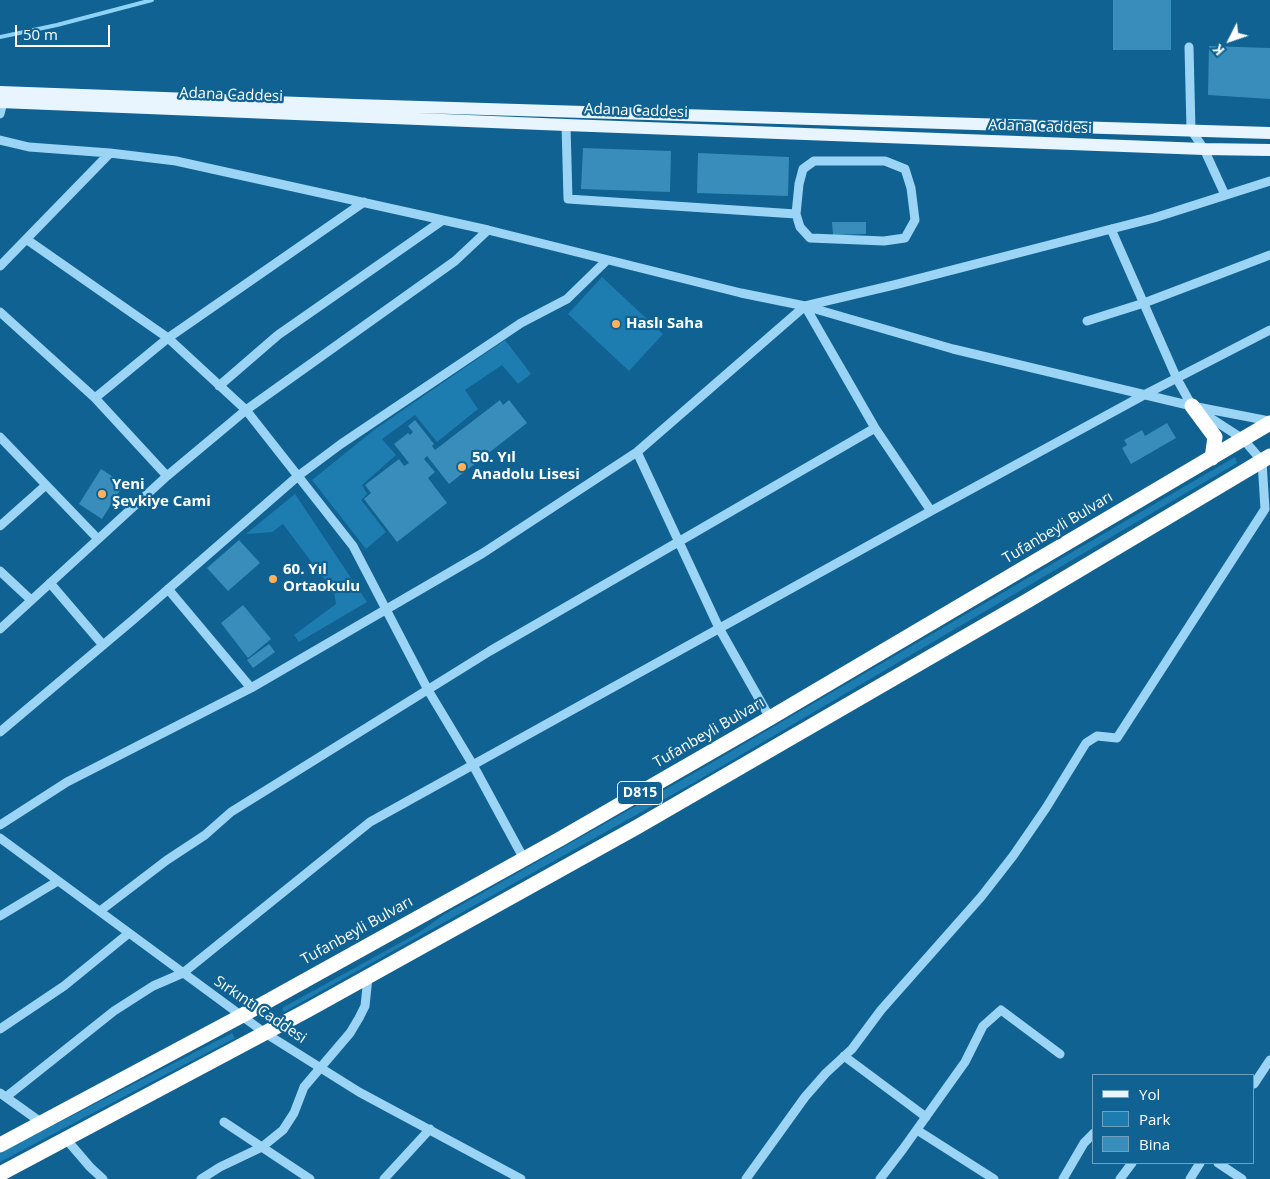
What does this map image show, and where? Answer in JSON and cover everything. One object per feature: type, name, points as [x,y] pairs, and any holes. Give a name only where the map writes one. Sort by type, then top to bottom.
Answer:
[{"type":"highway","points":[[1192,406],[1215,436],[1212,458]]},
{"type":"highway","name":"Tufanbeyli Bulvarı","points":[[0,1145],[242,1016],[524,859],[770,718],[1270,422]]},
{"type":"highway","name":"D815","points":[[0,1174],[265,1033],[637,826],[1026,601],[1266,459]]},
{"type":"main road","points":[[1,103],[1270,133]]},
{"type":"main road","name":"Adana Caddesi","points":[[1,103],[1270,150]]},
{"type":"street","points":[[1189,47],[1191,130],[1204,149],[1225,195]]},
{"type":"street","points":[[566,125],[568,200],[796,214]]},
{"type":"street","points":[[0,140],[30,147],[176,160],[488,230],[741,293],[805,306],[953,349],[1144,395],[1270,422]]},
{"type":"street","points":[[0,266],[110,153]]},
{"type":"street","points":[[814,161],[885,161],[905,169],[911,188],[915,220],[906,238],[884,241],[810,238],[800,227],[796,214],[798,184],[803,169],[814,161]]},
{"type":"street","points":[[0,825],[67,782],[250,688],[483,553],[637,452],[805,306],[1154,218],[1270,181]]},
{"type":"street","points":[[94,398],[168,338],[364,202]]},
{"type":"street","points":[[219,386],[278,335],[442,220]]},
{"type":"street","points":[[746,1179],[804,1096],[852,1049],[880,1010],[992,883],[1046,808],[1086,743],[1097,736],[1117,738],[1266,509],[1266,459],[1243,439],[1192,406],[1177,379],[1111,229]]},
{"type":"street","points":[[0,629],[167,476],[246,410],[455,261],[488,230]]},
{"type":"street","points":[[26,239],[168,338],[246,410],[354,546],[428,690],[473,765],[524,859]]},
{"type":"street","points":[[1087,321],[1144,303],[1270,255]]},
{"type":"street","points":[[0,732],[298,476],[341,444],[521,323],[567,300],[608,260]]},
{"type":"street","points":[[805,306],[875,428],[931,511]]},
{"type":"street","points":[[0,312],[94,398],[167,476]]},
{"type":"street","points":[[42,1123],[3,1095],[114,1011],[153,986],[183,973],[370,822],[931,511],[1144,395],[1270,330]]},
{"type":"street","points":[[100,911],[167,860],[205,834],[231,812],[490,651],[875,428]]},
{"type":"street","points":[[0,437],[98,539]]},
{"type":"street","points":[[637,452],[719,628],[770,718]]},
{"type":"street","points":[[0,526],[46,485]]},
{"type":"street","points":[[0,571],[31,600]]},
{"type":"street","points":[[50,583],[103,645]]},
{"type":"street","points":[[168,589],[250,688]]},
{"type":"street","name":"Sırkıntı Caddesi","points":[[0,838],[265,1033],[359,1092],[522,1179]]},
{"type":"street","points":[[0,916],[58,881]]},
{"type":"street","points":[[0,1029],[64,986],[129,933]]},
{"type":"street","points":[[201,1179],[220,1167],[262,1147],[283,1130],[294,1113],[304,1087],[350,1033],[365,1006],[368,976]]},
{"type":"street","points":[[880,1179],[965,1062],[983,1026],[1002,1010],[1060,1054]]},
{"type":"street","points":[[844,1056],[926,1117]]},
{"type":"street","points":[[1255,1082],[1270,1060]]},
{"type":"street","points":[[224,1122],[310,1179]]},
{"type":"street","points":[[384,1179],[430,1130]]},
{"type":"street","points":[[917,1130],[994,1179]]},
{"type":"street","points":[[1063,1179],[1084,1143],[1092,1135]]},
{"type":"street","points":[[66,1139],[103,1179]]},
{"type":"street","points":[[1120,1179],[1131,1164]]},
{"type":"street","points":[[1190,1179],[1199,1164]]},
{"type":"street","points":[[1220,1164],[1242,1179]]},
{"type":"green space","name":"Haslı Saha","points":[[602,277],[663,334],[629,371],[568,314]]},
{"type":"green space","points":[[505,340],[531,374],[518,384],[502,365],[465,390],[478,409],[437,442],[415,415],[382,439],[396,455],[362,485],[367,494],[361,500],[386,532],[366,549],[312,480],[374,430]]},
{"type":"green space","points":[[1235,457],[1237,463],[695,782],[284,1012],[282,1008],[418,933],[445,914],[689,776]]},
{"type":"green space","points":[[295,494],[367,602],[299,642],[294,635],[336,604],[334,592],[283,524],[272,532],[246,534]]},
{"type":"green space","points":[[232,1033],[235,1038],[0,1162],[0,1153]]},
{"type":"building","points":[[1113,0],[1171,0],[1171,50],[1113,50]]},
{"type":"building","points":[[1209,46],[1270,48],[1270,99],[1208,95]]},
{"type":"building","points":[[583,148],[671,151],[670,192],[581,189]]},
{"type":"building","points":[[698,153],[789,157],[788,196],[697,193]]},
{"type":"building","points":[[832,222],[866,222],[866,234],[833,235]]},
{"type":"building","points":[[500,400],[503,405],[509,400],[527,423],[449,484],[427,456],[424,459],[435,472],[428,478],[447,503],[397,542],[364,499],[371,493],[365,485],[399,459],[404,466],[409,463],[394,444],[408,433],[410,435],[413,432],[408,426],[415,420],[434,444],[432,446],[435,450]]},
{"type":"building","points":[[1167,423],[1176,438],[1131,464],[1122,448],[1127,445],[1124,440],[1142,430],[1145,436]]},
{"type":"building","name":"Yeni Şevkiye Cami","points":[[101,469],[124,484],[102,519],[79,504]]},
{"type":"building","points":[[239,540],[260,563],[228,591],[207,568]]},
{"type":"building","points":[[243,605],[271,639],[248,658],[221,623]]},
{"type":"building","points":[[269,644],[275,652],[253,668],[247,660]]},
{"type":"waterway","points":[[0,37],[57,25],[152,0]]},
{"type":"place","name":"Haslı Saha","points":[[616,324]]},
{"type":"place","name":"50. Yıl Anadolu Lisesi","points":[[462,467]]},
{"type":"place","name":"Yeni Şevkiye Cami","points":[[102,494]]},
{"type":"place","name":"60. Yıl Ortaokulu","points":[[273,579]]}]
